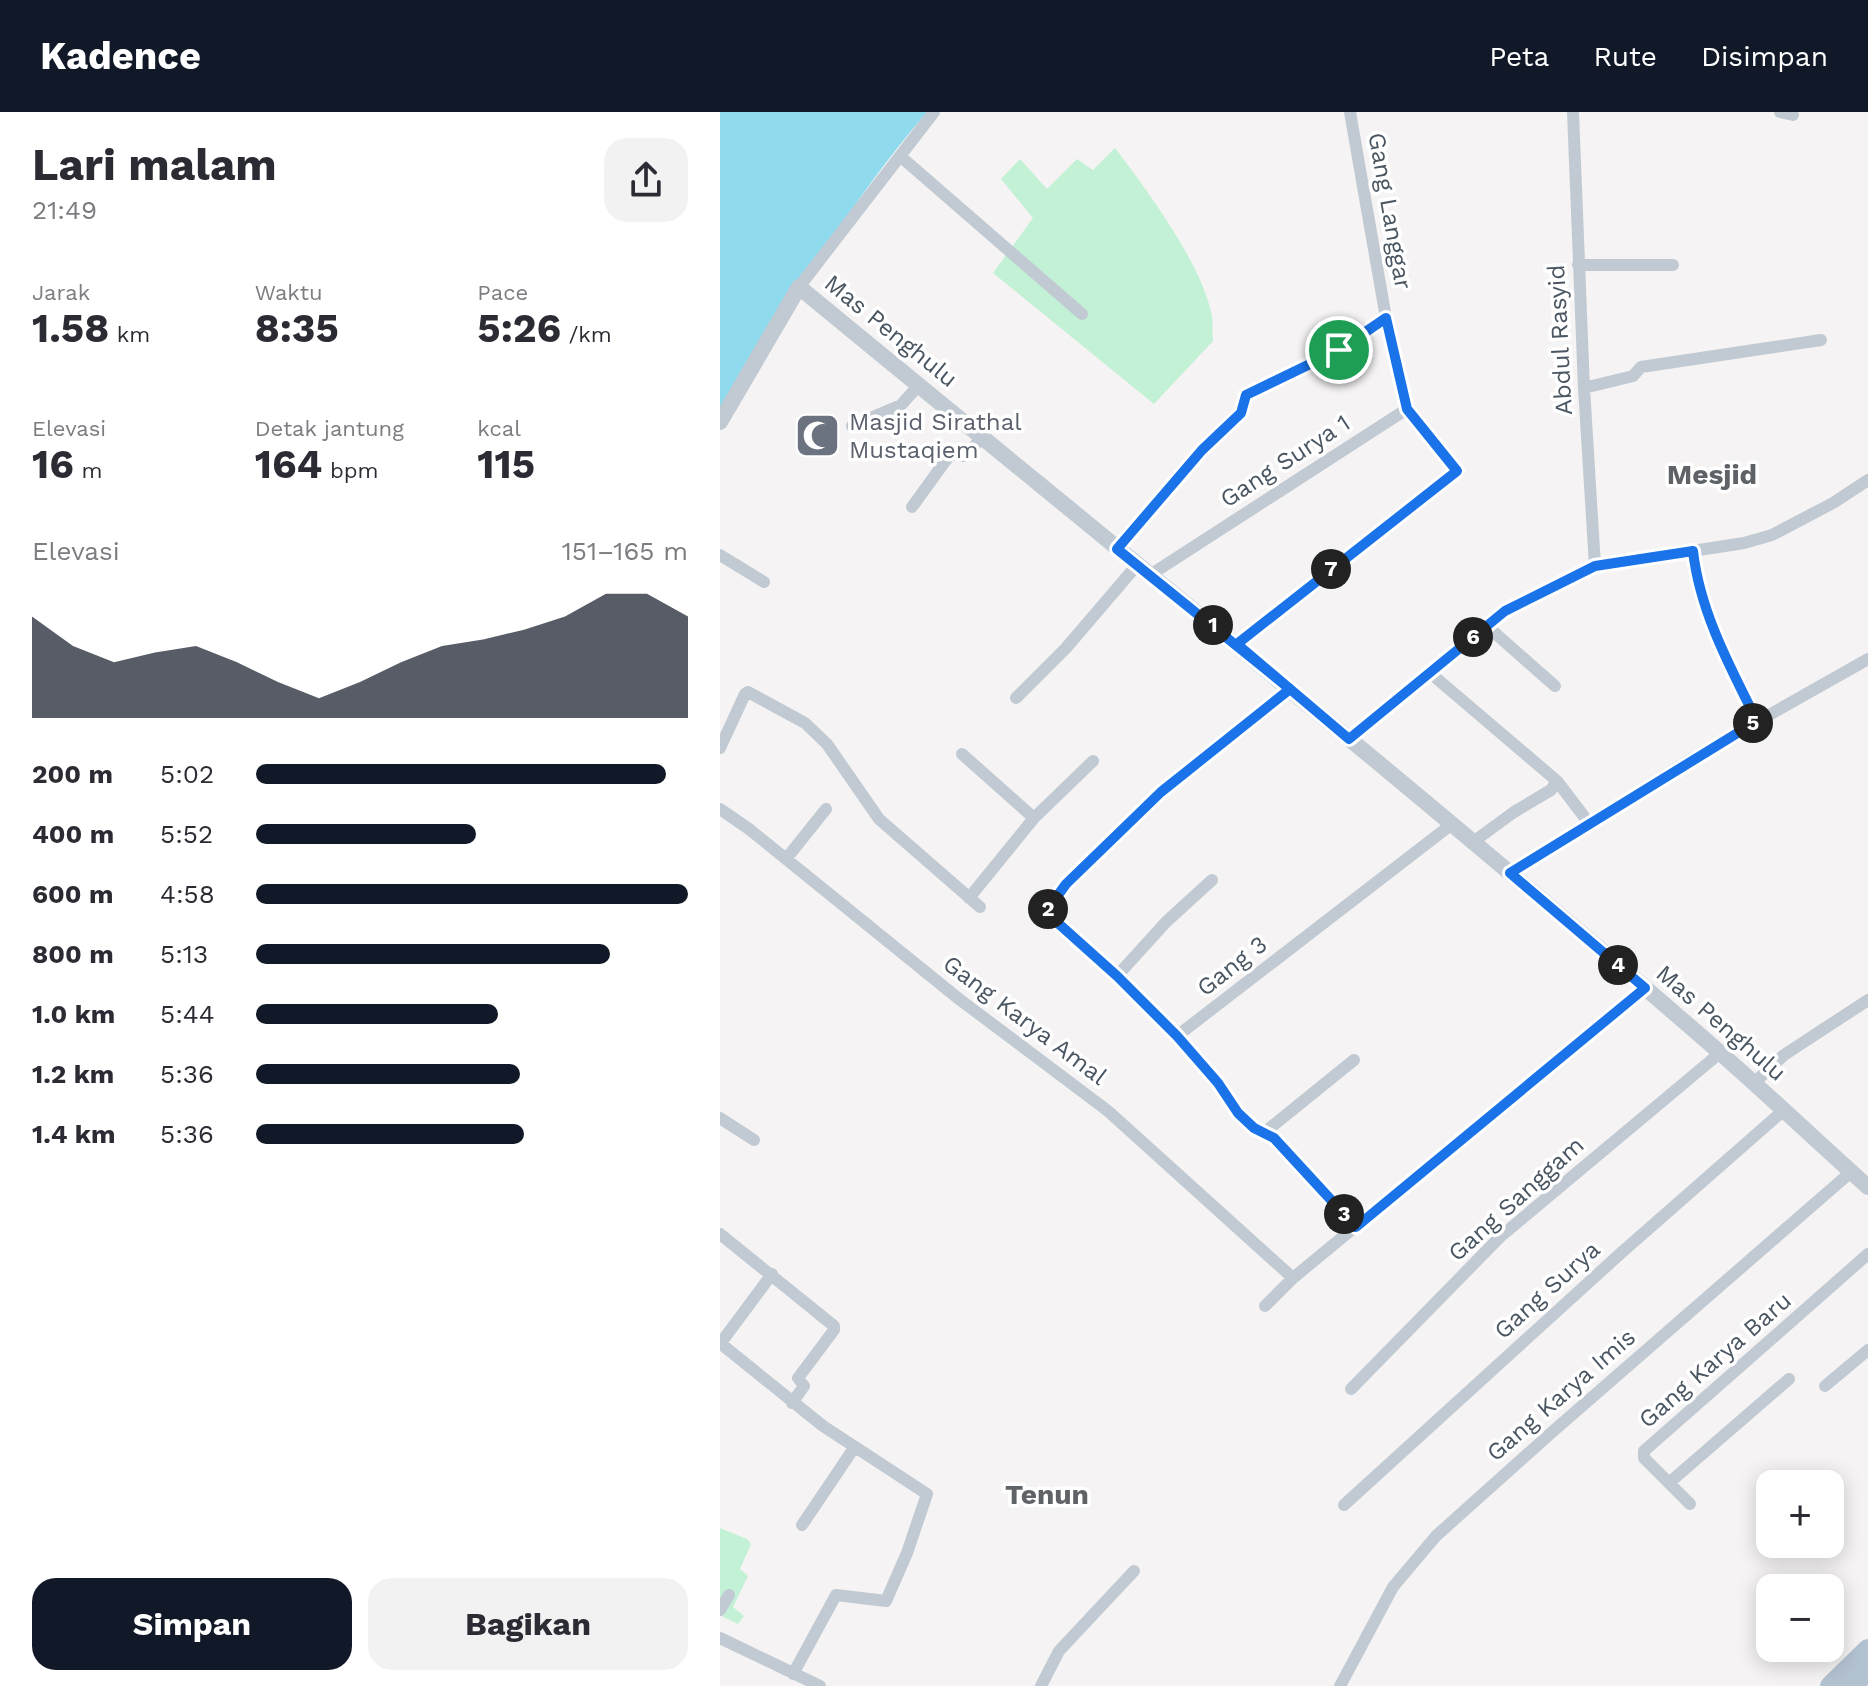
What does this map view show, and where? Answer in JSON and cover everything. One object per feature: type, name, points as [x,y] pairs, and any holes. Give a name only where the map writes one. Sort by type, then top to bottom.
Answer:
[{"type":"main road","points":[[1830,1686],[1859,1677],[1868,1649]]},
{"type":"street","points":[[720,422],[799,287],[934,112]]},
{"type":"street","name":"Gang Langgar","points":[[1350,112],[1386,318]]},
{"type":"street","name":"Abdul Rasyid","points":[[1573,112],[1578,265],[1595,566]]},
{"type":"street","points":[[900,156],[1082,314]]},
{"type":"street","points":[[1578,265],[1673,265]]},
{"type":"street","name":"Mas Penghulu","points":[[799,287],[976,444],[1117,549],[1237,644],[1452,824],[1720,1053],[1868,1187]]},
{"type":"street","points":[[1117,549],[1202,450],[1241,413],[1246,395],[1339,350],[1386,318],[1407,409],[1455,467],[1455,473],[1237,644]]},
{"type":"street","points":[[1584,388],[1633,376],[1641,367],[1652,364],[1821,340]]},
{"type":"street","points":[[852,426],[891,410],[913,391]]},
{"type":"street","name":"Gang Surya 1","points":[[1016,698],[1143,570],[1407,409]]},
{"type":"street","points":[[912,507],[949,456],[964,456],[976,444]]},
{"type":"street","points":[[1349,739],[1505,611],[1595,566],[1744,543],[1772,535],[1833,503],[1868,480]]},
{"type":"street","points":[[1693,551],[1708,617],[1757,721]]},
{"type":"street","points":[[720,555],[764,582]]},
{"type":"street","points":[[1487,626],[1555,686]]},
{"type":"street","points":[[1510,873],[1757,721],[1868,659]]},
{"type":"street","points":[[1429,672],[1557,781],[1589,823]]},
{"type":"street","points":[[1290,689],[1161,792],[1066,884],[1048,909],[1050,916],[1117,976],[1177,1036],[1218,1083],[1238,1113],[1254,1128],[1274,1138],[1356,1227]]},
{"type":"street","points":[[720,748],[748,692],[805,723],[827,744],[879,819],[980,907]]},
{"type":"street","points":[[962,754],[1034,818]]},
{"type":"street","points":[[969,898],[1034,818],[1093,761]]},
{"type":"street","points":[[1473,842],[1551,790],[1557,781]]},
{"type":"street","name":"Gang Karya Amal","points":[[720,809],[959,999],[1108,1111],[1293,1278]]},
{"type":"street","points":[[786,859],[826,809]]},
{"type":"street","name":"Gang 3","points":[[1177,1036],[1452,824]]},
{"type":"street","points":[[1117,976],[1166,922],[1212,880]]},
{"type":"street","points":[[1265,1306],[1293,1278],[1645,988]]},
{"type":"street","points":[[1754,1083],[1784,1055],[1868,1000]]},
{"type":"street","name":"Gang Sanggam","points":[[1351,1389],[1500,1237],[1720,1053]]},
{"type":"street","points":[[1265,1132],[1354,1060]]},
{"type":"street","name":"Gang Surya","points":[[1344,1505],[1621,1253],[1784,1110]]},
{"type":"street","points":[[720,1118],[754,1140]]},
{"type":"street","name":"Gang Karya Imis","points":[[1340,1686],[1393,1587],[1436,1536],[1851,1172]]},
{"type":"street","points":[[720,1234],[835,1328],[798,1378],[804,1386],[792,1403]]},
{"type":"street","name":"Gang Karya Baru","points":[[1690,1504],[1644,1458],[1644,1451],[1868,1254]]},
{"type":"street","points":[[772,1274],[720,1344],[792,1403],[854,1448],[927,1494],[907,1553],[886,1601],[836,1595],[793,1674]]},
{"type":"street","points":[[1825,1386],[1868,1350]]},
{"type":"street","points":[[1670,1482],[1789,1379]]},
{"type":"street","points":[[802,1525],[854,1448]]},
{"type":"street","points":[[1041,1686],[1059,1651],[1134,1571]]},
{"type":"street","points":[[720,1610],[729,1595]]},
{"type":"street","points":[[720,1638],[820,1686]]},
{"type":"green space","points":[[1115,148],[1185,251],[1212,316],[1213,341],[1154,404],[993,273],[1033,218],[1001,179],[1020,159],[1047,189],[1077,159],[1093,170]]},
{"type":"green space","points":[[720,1528],[747,1539],[751,1544],[740,1569],[748,1576],[733,1607],[744,1616],[738,1624],[720,1615]]},
{"type":"water","points":[[720,112],[927,112],[843,222],[720,417]]},
{"type":"place","name":"Masjid Sirathal Mustaqiem","points":[[818,436]]},
{"type":"district","name":"Mesjid","points":[[1712,474]]},
{"type":"district","name":"Tenun","points":[[1047,1494]]},
{"type":"route","points":[[1386,318],[1407,409],[1457,471],[1237,644],[1349,739],[1505,611],[1595,566],[1693,551],[1708,617],[1757,721],[1510,873],[1645,988],[1356,1227],[1274,1138],[1254,1128],[1238,1113],[1218,1083],[1177,1036],[1117,976],[1050,916],[1048,909],[1066,884],[1161,792],[1290,689],[1117,549],[1202,450],[1241,413],[1246,395],[1339,350],[1386,318]]}]
